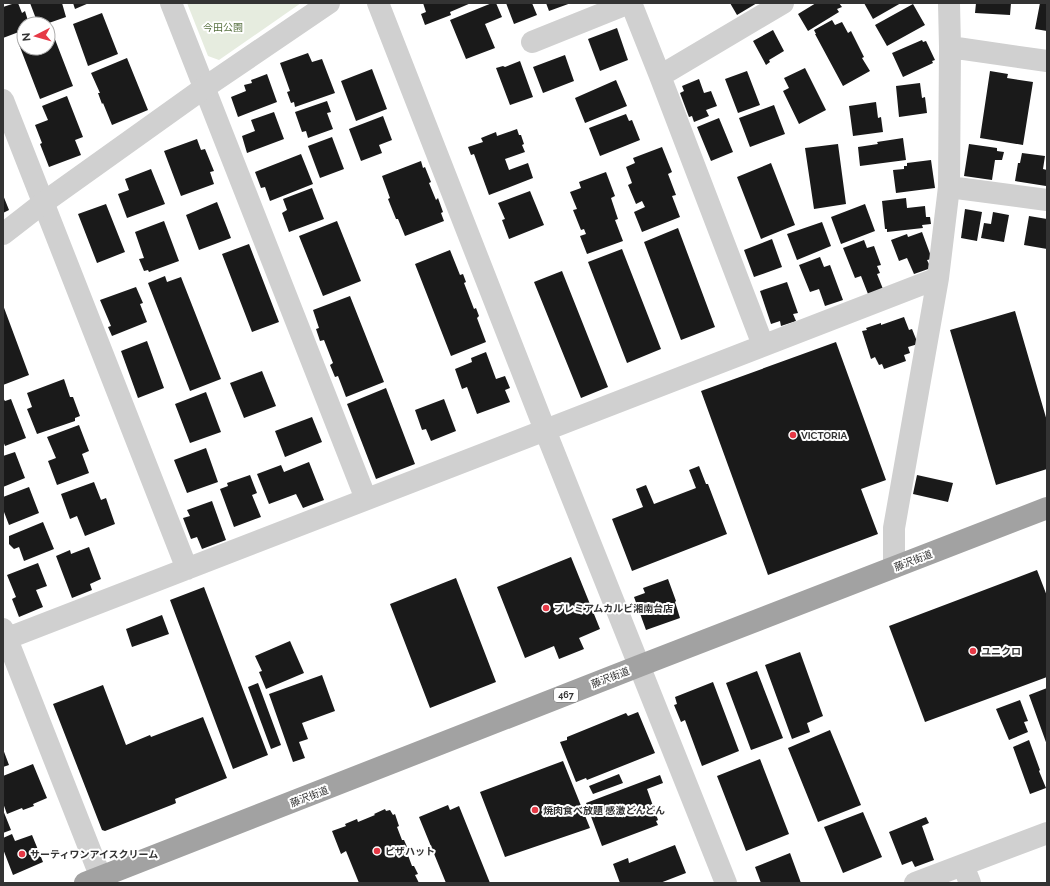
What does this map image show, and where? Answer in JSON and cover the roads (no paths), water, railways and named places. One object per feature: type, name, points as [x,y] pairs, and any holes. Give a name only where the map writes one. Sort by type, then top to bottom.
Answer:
[{"type":"highway","name":"藤沢街道","points":[[96,881],[640,666],[1047,508]]},
{"type":"street","points":[[171,3],[366,500]]},
{"type":"street","points":[[3,234],[43,203],[204,88],[329,3]]},
{"type":"street","points":[[378,3],[545,430],[726,883]]},
{"type":"street","points":[[532,42],[630,3],[660,76],[763,345]]},
{"type":"street","points":[[660,76],[783,3]]},
{"type":"street","points":[[894,567],[894,528],[938,278],[948,186],[950,47],[949,3]]},
{"type":"street","points":[[950,47],[1047,61]]},
{"type":"street","points":[[3,100],[187,569]]},
{"type":"street","points":[[948,186],[1047,200]]},
{"type":"street","points":[[96,881],[4,636],[187,569],[938,278]]},
{"type":"street","points":[[915,883],[966,874],[1047,833]]},
{"type":"place","name":"VICTORIA","points":[[793,435]]},
{"type":"place","name":"プレミアムカルビ湘南台店","points":[[546,608]]},
{"type":"place","name":"ユニクロ","points":[[973,651]]},
{"type":"place","name":"焼肉食べ放題 感激どんどん","points":[[535,810]]},
{"type":"place","name":"ピザハット","points":[[377,851]]},
{"type":"place","name":"サーティワンアイスクリーム","points":[[22,854]]},
{"type":"park label","name":"今田公園","points":[[223,27]]}]
